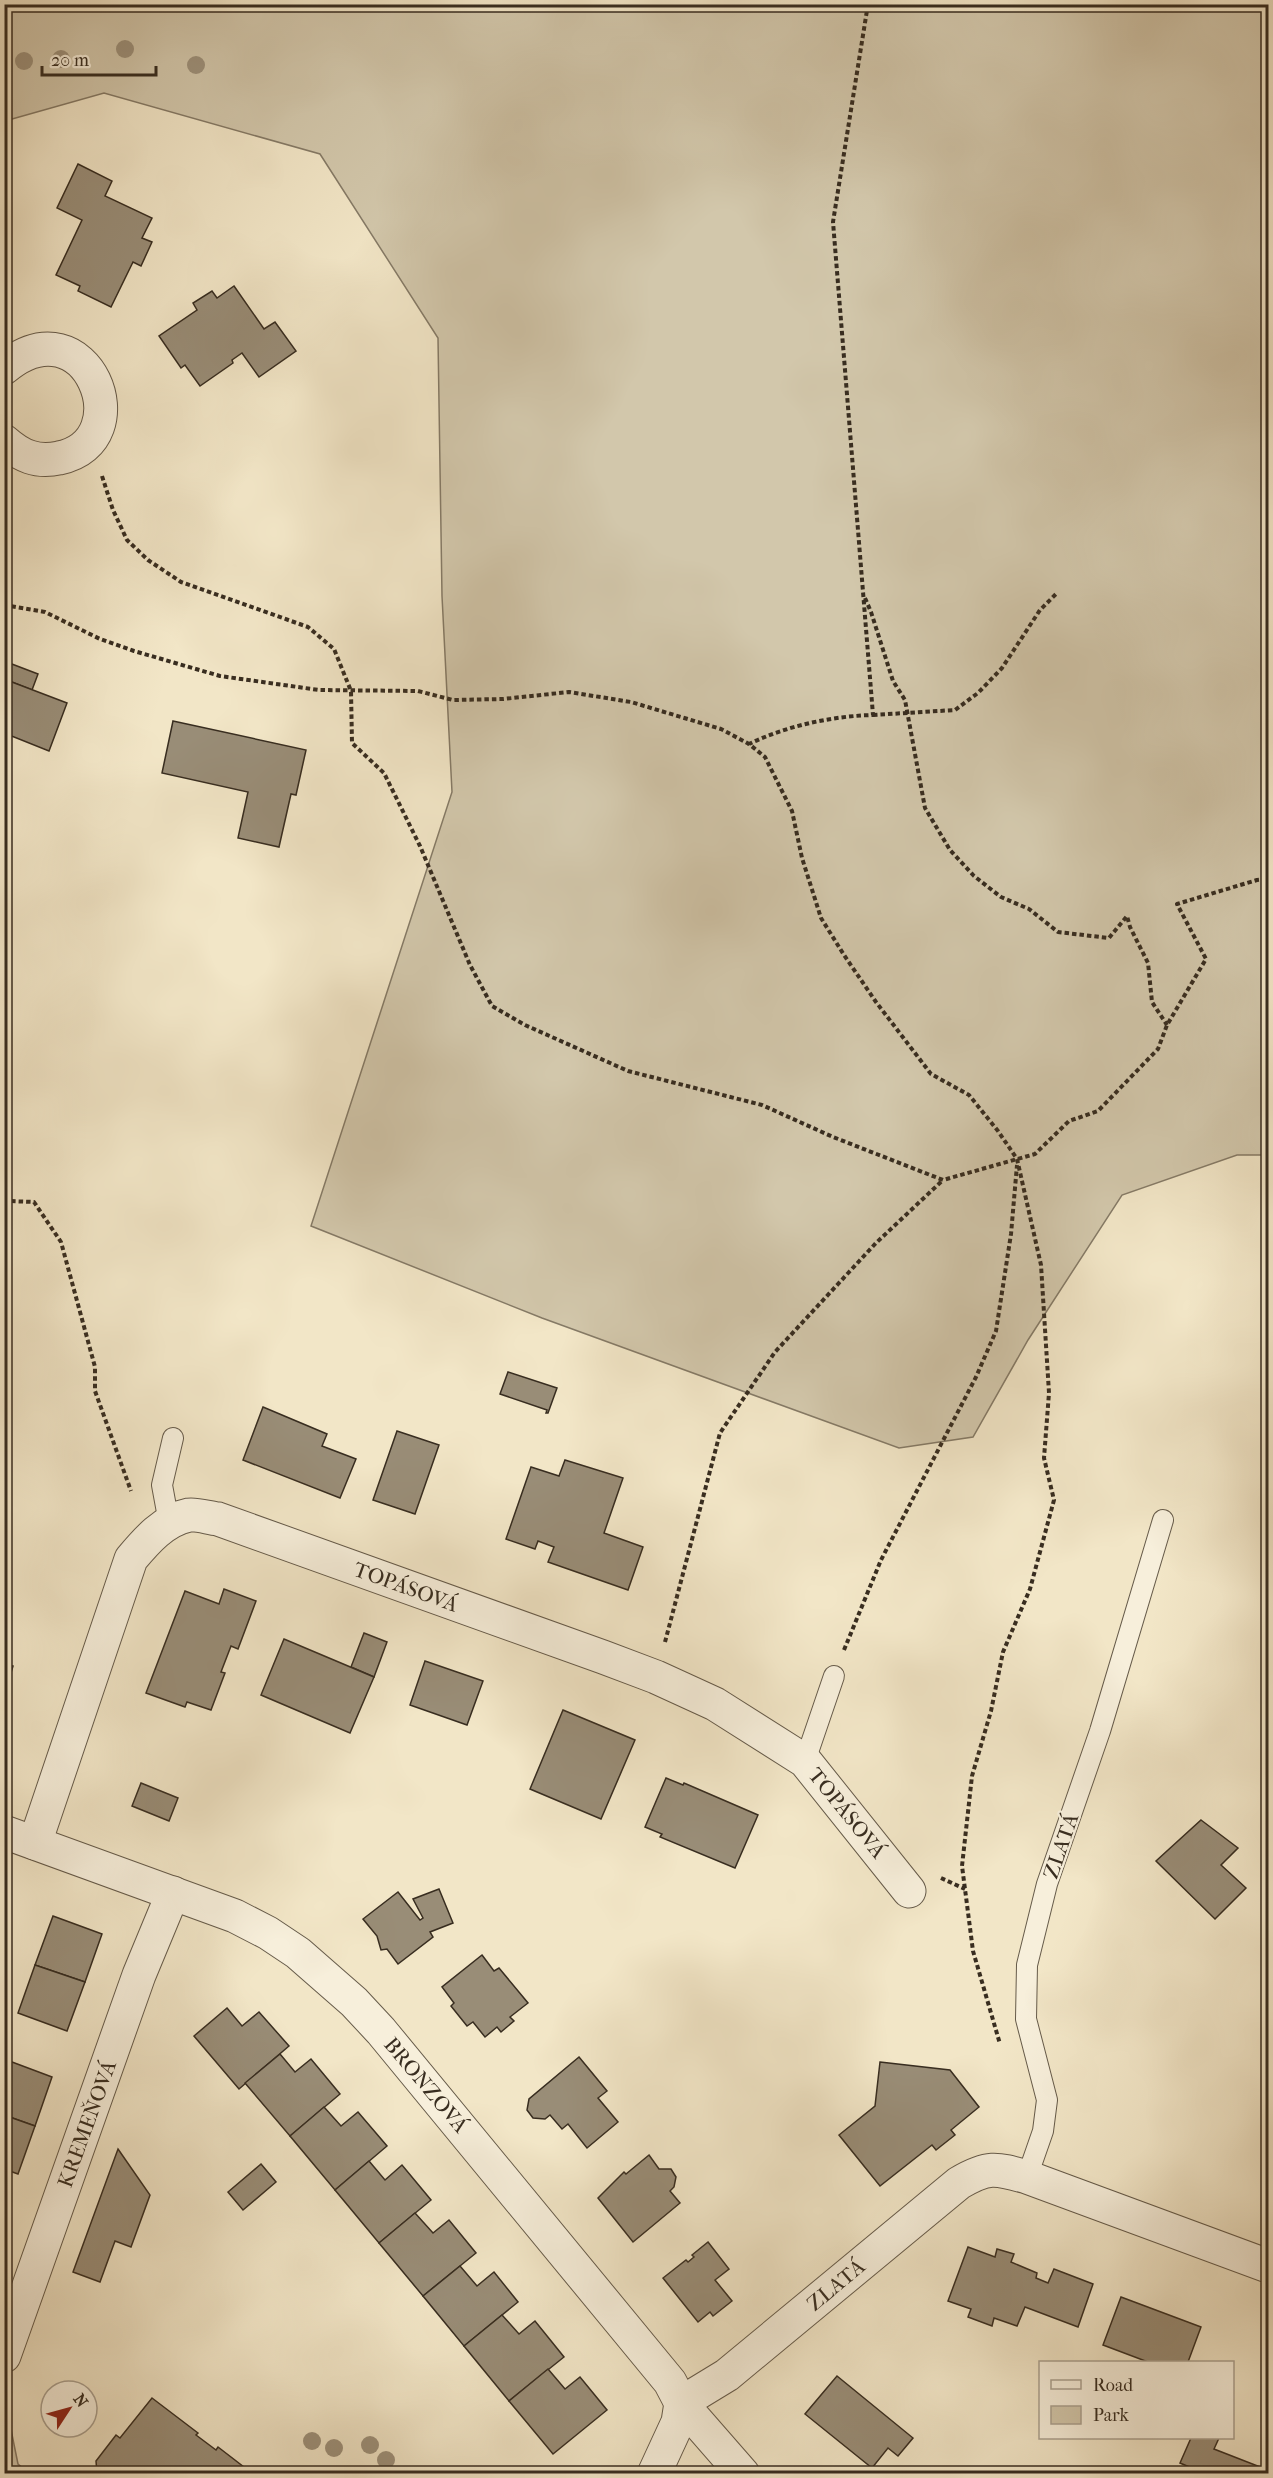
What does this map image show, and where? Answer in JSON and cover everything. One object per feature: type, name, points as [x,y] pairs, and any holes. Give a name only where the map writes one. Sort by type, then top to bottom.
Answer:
[{"type":"street","points":[[4,368],[18,356],[37,349],[56,350],[74,357],[88,369],[98,384],[102,401],[100,419],[93,435],[81,448],[66,457],[49,460],[32,459],[16,451],[4,441]]},
{"type":"street","name":"TOPÁSOVÁ","points":[[158,1531],[190,1515],[218,1520],[656,1677],[715,1704],[805,1761],[909,1891]]},
{"type":"street","points":[[35,1843],[131,1559],[158,1531]]},
{"type":"street","name":"BRONZOVÁ","points":[[4,1832],[235,1916],[268,1933],[298,1953],[354,2002],[381,2031],[670,2382],[681,2403],[743,2474]]},
{"type":"street","name":"KREMEŇOVÁ","points":[[4,2356],[139,1975],[173,1893]]},
{"type":"street","name":"ZLATÁ","points":[[681,2403],[727,2375],[959,2183],[978,2171],[998,2169],[1027,2177],[1269,2266]]},
{"type":"street","points":[[654,2474],[678,2422],[681,2403]]},
{"type":"lane","points":[[158,1531],[162,1485],[173,1438]]},
{"type":"lane","name":"ZLATÁ","points":[[1027,2177],[1043,2131],[1047,2100],[1026,2019],[1026,1965],[1047,1884],[1100,1731],[1163,1520]]},
{"type":"lane","points":[[805,1761],[834,1676]]},
{"type":"path","points":[[868,4],[833,222],[873,716]]},
{"type":"path","points":[[81,448],[102,476],[113,510],[127,540],[148,560],[181,582],[308,627],[334,649],[351,691],[352,743],[384,772],[420,846],[470,965],[492,1006],[525,1025],[628,1071],[762,1105],[833,1137],[943,1180]]},
{"type":"path","points":[[749,744],[770,734],[848,716],[955,710],[978,693],[1002,668],[1040,610],[1056,594]]},
{"type":"path","points":[[864,596],[872,612],[893,681],[905,700],[925,807],[950,850],[974,876],[1001,897],[1029,909],[1058,932],[1108,938],[1127,916],[1148,963],[1152,1002],[1167,1025]]},
{"type":"path","points":[[4,605],[45,612],[100,639],[220,676],[319,690],[418,691],[453,700],[502,699],[569,692],[631,702],[721,729],[749,744],[765,757],[792,811],[802,858],[821,918],[844,955],[876,1002],[931,1074],[969,1095],[1017,1159],[1041,1265],[1049,1393],[1044,1458],[1054,1500],[1030,1589],[1003,1652],[991,1711],[972,1776],[962,1866],[973,1951],[998,2041],[1016,2070],[1043,2078]]},
{"type":"path","points":[[656,1677],[720,1432],[775,1352],[876,1243],[943,1180],[1035,1154],[1069,1121],[1098,1111],[1158,1050],[1167,1025],[1206,959],[1177,904],[1257,880],[1269,879]]},
{"type":"path","points":[[834,1676],[881,1560],[976,1377],[996,1331],[1011,1234],[1017,1159]]},
{"type":"path","points":[[4,1199],[34,1202],[61,1242],[94,1367],[95,1391],[158,1531]]},
{"type":"green space","points":[[5,4],[1268,5],[1268,1155],[1237,1155],[1122,1195],[1028,1340],[973,1437],[899,1448],[542,1318],[311,1226],[452,792],[442,596],[438,338],[320,154],[104,93],[5,121]]},
{"type":"green space","points":[[7,2410],[18,2464],[29,2473],[5,2473],[4,2416]]},
{"type":"building","points":[[78,164],[112,181],[105,196],[152,218],[142,238],[152,242],[141,266],[133,262],[111,307],[78,291],[80,286],[56,275],[82,220],[57,208]]},
{"type":"building","points":[[234,286],[264,329],[275,322],[296,351],[259,377],[242,353],[232,360],[233,363],[200,386],[185,365],[181,368],[159,336],[197,310],[193,303],[212,291],[217,298]]},
{"type":"building","points":[[4,661],[38,674],[32,690],[4,679]]},
{"type":"building","points":[[4,679],[67,703],[49,751],[4,733]]},
{"type":"building","points":[[173,721],[306,750],[296,795],[291,794],[279,847],[238,838],[248,792],[162,773]]},
{"type":"building","points":[[508,1372],[557,1388],[548,1413],[546,1413],[547,1410],[500,1394]]},
{"type":"building","points":[[263,1407],[327,1434],[322,1446],[356,1459],[340,1498],[243,1460]]},
{"type":"building","points":[[397,1431],[439,1445],[415,1514],[373,1500]]},
{"type":"building","points":[[565,1460],[623,1478],[604,1533],[643,1547],[628,1590],[548,1562],[554,1547],[538,1541],[535,1549],[506,1539],[531,1467],[559,1476]]},
{"type":"building","points":[[224,1589],[256,1601],[238,1649],[231,1646],[221,1672],[225,1673],[211,1710],[187,1702],[185,1707],[146,1693],[185,1591],[219,1604]]},
{"type":"building","points":[[364,1633],[387,1642],[374,1677],[351,1667]]},
{"type":"building","points":[[284,1639],[374,1677],[350,1733],[261,1695]]},
{"type":"building","points":[[425,1661],[483,1681],[467,1725],[410,1705]]},
{"type":"building","points":[[4,1664],[13,1666],[6,1690],[4,1689]]},
{"type":"building","points":[[563,1710],[635,1740],[601,1819],[530,1789]]},
{"type":"building","points":[[666,1778],[683,1785],[684,1783],[758,1815],[735,1868],[660,1837],[662,1834],[645,1827]]},
{"type":"building","points":[[141,1783],[178,1798],[169,1821],[132,1806]]},
{"type":"building","points":[[1201,1820],[1238,1848],[1221,1865],[1246,1888],[1215,1919],[1156,1861]]},
{"type":"building","points":[[439,1889],[453,1923],[430,1932],[433,1937],[398,1964],[387,1949],[381,1950],[377,1936],[363,1919],[398,1892],[420,1920],[423,1918],[413,1899]]},
{"type":"building","points":[[53,1916],[102,1934],[85,1982],[35,1965]]},
{"type":"building","points":[[482,1955],[494,1971],[499,1968],[528,2003],[510,2017],[514,2021],[501,2032],[497,2027],[485,2037],[473,2022],[467,2026],[451,2006],[454,2003],[442,1987]]},
{"type":"building","points":[[35,1965],[85,1982],[67,2031],[18,2013]]},
{"type":"building","points":[[227,2008],[242,2026],[259,2012],[289,2046],[239,2089],[194,2036]]},
{"type":"building","points":[[280,2054],[295,2072],[311,2059],[340,2094],[290,2136],[245,2083]]},
{"type":"building","points":[[579,2057],[607,2091],[598,2098],[618,2122],[587,2148],[568,2124],[562,2129],[550,2115],[545,2119],[533,2118],[527,2110],[529,2099]]},
{"type":"building","points":[[4,2059],[52,2077],[35,2126],[4,2115]]},
{"type":"building","points":[[880,2062],[950,2070],[979,2107],[951,2130],[955,2135],[936,2150],[932,2145],[880,2186],[839,2135],[875,2106]]},
{"type":"building","points":[[324,2107],[341,2126],[358,2112],[387,2146],[335,2190],[290,2136]]},
{"type":"building","points":[[4,2115],[35,2126],[18,2174],[4,2169]]},
{"type":"building","points":[[118,2149],[150,2195],[131,2247],[115,2241],[100,2282],[73,2272]]},
{"type":"building","points":[[649,2155],[659,2169],[671,2169],[676,2177],[674,2187],[670,2191],[680,2203],[633,2242],[598,2198],[624,2172],[626,2174]]},
{"type":"building","points":[[369,2161],[385,2180],[402,2165],[431,2200],[379,2243],[335,2190]]},
{"type":"building","points":[[261,2164],[276,2182],[243,2210],[228,2192]]},
{"type":"building","points":[[415,2213],[433,2233],[449,2220],[476,2253],[423,2296],[379,2243]]},
{"type":"building","points":[[708,2242],[729,2269],[715,2280],[732,2301],[713,2316],[710,2312],[698,2322],[663,2278],[686,2260],[688,2262],[694,2257],[692,2255]]},
{"type":"building","points":[[968,2247],[995,2257],[997,2249],[1014,2254],[1011,2262],[1037,2273],[1036,2278],[1048,2283],[1054,2269],[1093,2284],[1078,2327],[1025,2307],[1017,2326],[994,2318],[992,2326],[968,2317],[971,2309],[948,2301]]},
{"type":"building","points":[[460,2266],[477,2286],[494,2272],[518,2302],[464,2346],[423,2296]]},
{"type":"building","points":[[1121,2297],[1201,2327],[1188,2361],[1145,2361],[1103,2345]]},
{"type":"building","points":[[502,2315],[519,2334],[535,2321],[564,2357],[509,2401],[464,2346]]},
{"type":"building","points":[[548,2369],[565,2389],[580,2377],[607,2410],[553,2454],[509,2401]]},
{"type":"building","points":[[837,2376],[913,2438],[898,2456],[888,2448],[872,2468],[805,2414]]},
{"type":"building","points":[[152,2398],[198,2433],[196,2435],[216,2450],[218,2447],[253,2474],[97,2473],[96,2461],[116,2435],[120,2438]]},
{"type":"building","points":[[1191,2439],[1219,2439],[1214,2449],[1268,2470],[1268,2474],[1206,2474],[1180,2463]]}]
